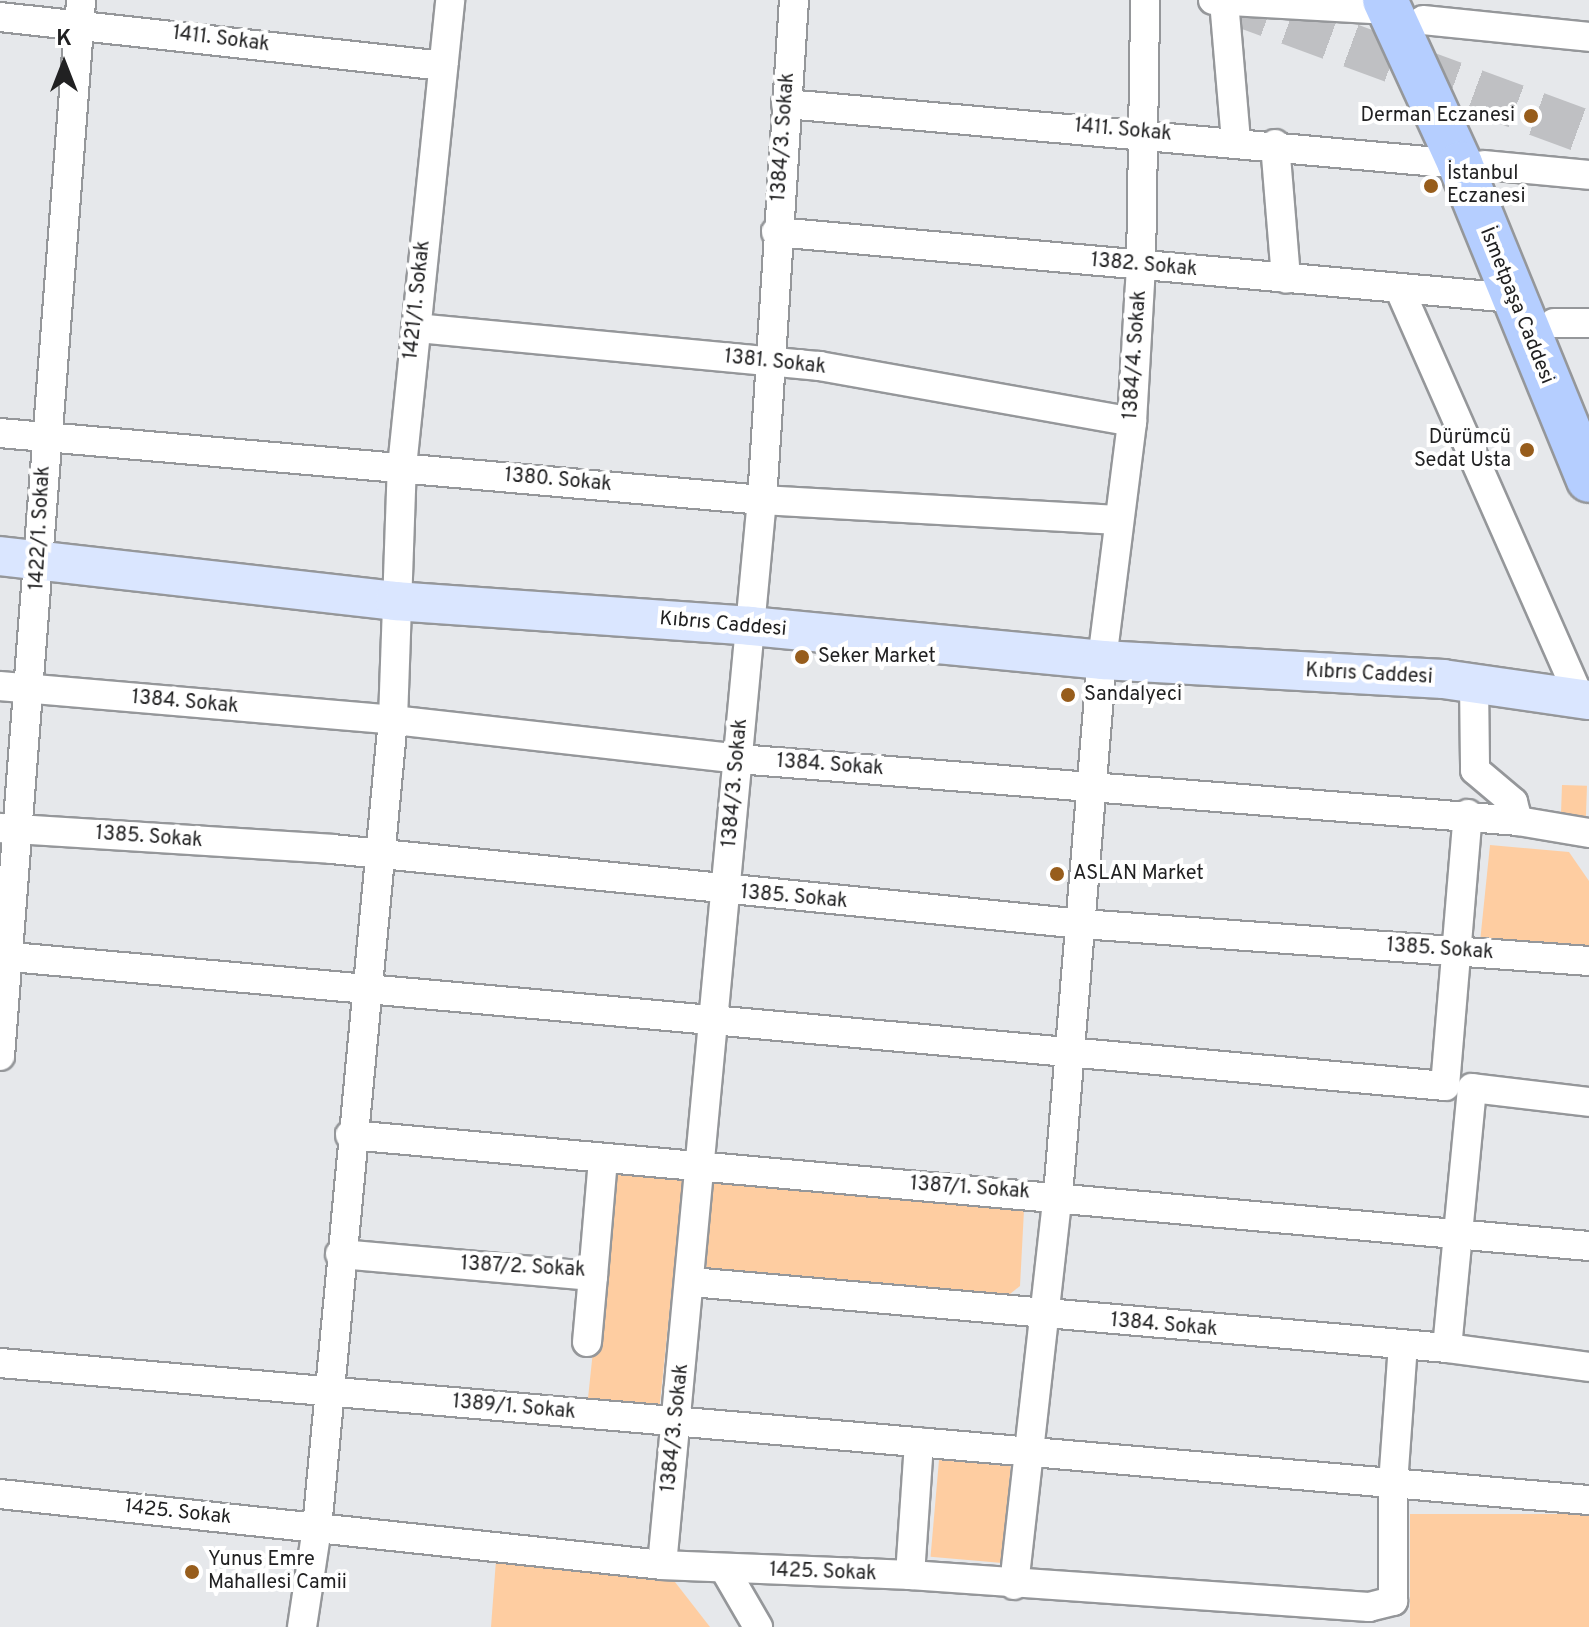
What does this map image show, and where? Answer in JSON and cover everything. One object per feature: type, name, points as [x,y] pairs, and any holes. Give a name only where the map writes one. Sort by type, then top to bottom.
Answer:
[{"type":"main road","name":"İsmetpaşa Caddesi","points":[[1403,7],[1472,165],[1512,298],[1589,480]]},
{"type":"main road","name":"İsmetpaşa Caddesi","points":[[1472,165],[1572,323],[1589,407]]},
{"type":"main road","name":"Kıbrıs Caddesi","points":[[0,556],[395,601],[750,626],[1102,660],[1474,682],[1584,699]]},
{"type":"street","name":"1421/1. Sokak","points":[[302,1627],[317,1528],[350,1135],[393,720],[402,467],[450,0]]},
{"type":"street","name":"1384/3. Sokak","points":[[662,1565],[703,1170],[713,1021],[762,500],[776,232],[794,0]]},
{"type":"street","name":"1384/4. Sokak","points":[[1014,1585],[1058,1195],[1102,660],[1117,520],[1132,422],[1141,266],[1145,0]]},
{"type":"street","points":[[1213,0],[1403,7],[1589,37]]},
{"type":"street","points":[[1224,1],[1236,141]]},
{"type":"street","name":"1411. Sokak","points":[[0,17],[79,12],[443,66]]},
{"type":"street","name":"1422/1. Sokak","points":[[0,1056],[9,829],[30,688],[79,12]]},
{"type":"street","name":"1411. Sokak","points":[[786,104],[1145,132],[1589,175]]},
{"type":"street","points":[[1275,144],[1286,279]]},
{"type":"street","name":"1382. Sokak","points":[[776,232],[1512,298]]},
{"type":"street","points":[[1399,288],[1584,699]]},
{"type":"street","name":"1381. Sokak","points":[[416,328],[819,366],[1132,422]]},
{"type":"street","name":"1380. Sokak","points":[[0,433],[762,500],[1117,520]]},
{"type":"street","points":[[1474,682],[1475,770],[1513,802],[1518,821]]},
{"type":"street","name":"1384. Sokak","points":[[0,686],[393,720],[738,759],[1468,814],[1589,833]]},
{"type":"street","points":[[1447,1348],[1457,1232],[1457,951],[1468,814]]},
{"type":"street","name":"1385. Sokak","points":[[9,829],[379,856],[726,892],[1082,924],[1589,961]]},
{"type":"street","points":[[4,957],[365,987],[713,1021],[1071,1049],[1589,1102]]},
{"type":"street","name":"1387/1. Sokak","points":[[350,1135],[703,1170],[1058,1195],[1589,1246]]},
{"type":"street","name":"1387/2. Sokak","points":[[340,1254],[593,1276],[603,1160]]},
{"type":"street","points":[[587,1342],[593,1276]]},
{"type":"street","name":"1384. Sokak","points":[[691,1282],[1043,1316],[1447,1348],[1589,1367]]},
{"type":"street","name":"1425. Sokak","points":[[0,1494],[662,1565],[725,1570],[910,1575],[1014,1585],[1369,1607],[1392,1614],[1393,1484],[1403,1346]]},
{"type":"street","name":"1389/1. Sokak","points":[[0,1363],[1589,1500]]},
{"type":"street","points":[[910,1575],[919,1442]]},
{"type":"street","points":[[725,1570],[758,1627]]},
{"type":"shaded area","points":[[1562,785],[1587,786],[1586,824],[1561,823]]},
{"type":"shaded area","points":[[1490,845],[1569,852],[1589,881],[1589,952],[1480,942]]},
{"type":"shaded area","points":[[612,1170],[684,1178],[659,1408],[588,1401]]},
{"type":"shaded area","points":[[713,1179],[1015,1202],[1024,1210],[1020,1286],[1010,1294],[706,1271]]},
{"type":"shaded area","points":[[939,1460],[1011,1466],[1002,1563],[931,1557]]},
{"type":"shaded area","points":[[1410,1514],[1589,1514],[1589,1627],[1410,1627]]},
{"type":"shaded area","points":[[496,1560],[655,1575],[675,1582],[710,1627],[491,1627]]},
{"type":"tunnel","points":[[1227,0],[1589,133]]},
{"type":"place","name":"Derman Eczanesi","points":[[1531,116]]},
{"type":"place","name":"İstanbul Eczanesi","points":[[1431,186]]},
{"type":"place","name":"Dürümcü Sedat Usta","points":[[1527,450]]},
{"type":"place","name":"Seker Market","points":[[802,657]]},
{"type":"place","name":"Sandalyeci","points":[[1068,695]]},
{"type":"place","name":"ASLAN Market","points":[[1057,874]]},
{"type":"place","name":"Yunus Emre Mahallesi Camii","points":[[192,1572]]}]
